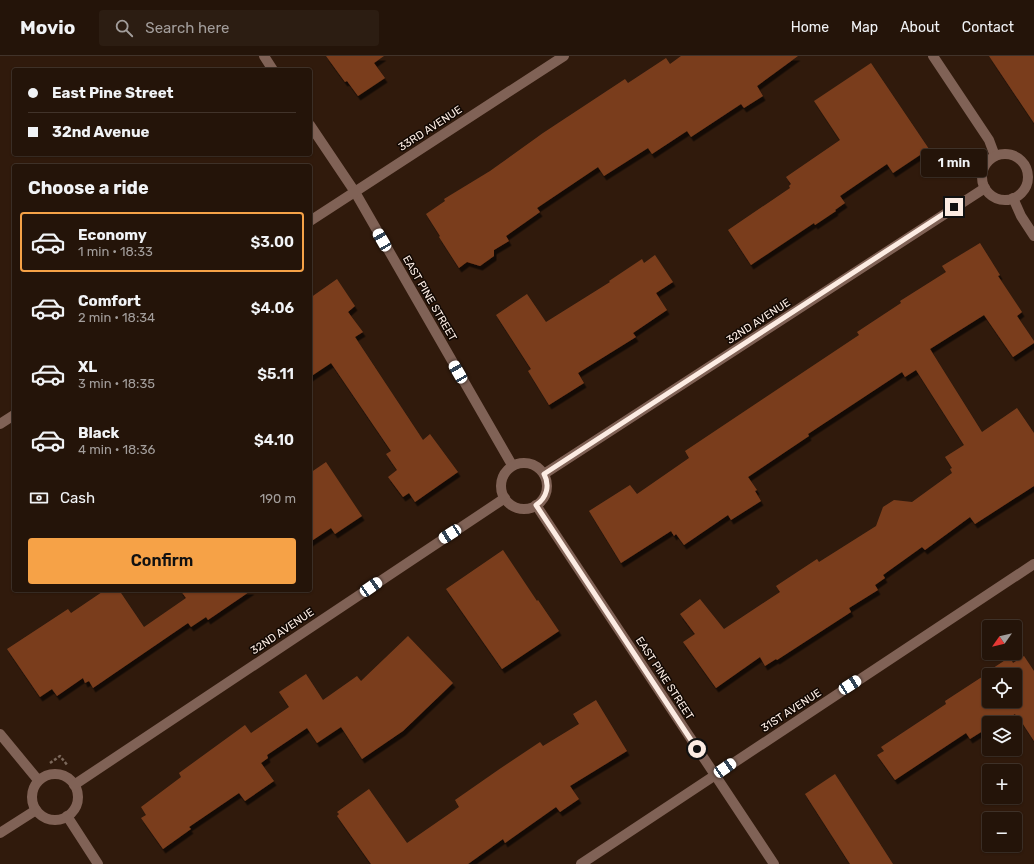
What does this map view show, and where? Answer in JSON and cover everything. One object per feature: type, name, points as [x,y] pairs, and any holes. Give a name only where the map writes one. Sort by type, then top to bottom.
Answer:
[{"type":"street","points":[[264,56],[272,68]]},
{"type":"street","name":"33RD AVENUE","points":[[312,220],[564,56]]},
{"type":"street","points":[[933,56],[989,140],[995,156]]},
{"type":"street","name":"EAST PINE STREET","points":[[312,128],[355,192],[512,465]]},
{"type":"street","points":[[1000,154],[1008,154],[1015,156],[1030,165],[1027,173],[1025,188],[1020,194],[1007,200],[993,196],[986,191],[982,176],[983,169],[987,162],[995,156],[1000,154]]},
{"type":"street","name":"32ND AVENUE","points":[[544,474],[985,188]]},
{"type":"street","points":[[1012,198],[1021,216],[1034,236]]},
{"type":"street","points":[[0,424],[12,416]]},
{"type":"street","points":[[522,462],[530,463],[537,466],[544,474],[547,487],[545,495],[541,502],[536,505],[527,509],[512,506],[502,495],[501,480],[512,465],[522,462]]},
{"type":"street","name":"32ND AVENUE","points":[[74,785],[505,498]]},
{"type":"street","name":"EAST PINE STREET","points":[[536,505],[774,864]]},
{"type":"street","name":"31ST AVENUE","points":[[581,864],[1034,564]]},
{"type":"street","points":[[0,734],[38,780]]},
{"type":"street","points":[[59,774],[66,776],[74,785],[78,796],[73,811],[67,816],[52,820],[45,818],[36,810],[32,800],[32,793],[38,780],[44,776],[59,774]]},
{"type":"street","points":[[0,833],[36,810]]},
{"type":"street","points":[[67,816],[98,864]]},
{"type":"path","points":[[49,763],[60,756],[69,766]]},
{"type":"building","points":[[326,56],[384,56],[374,63],[385,78],[358,96],[347,81],[345,82]]},
{"type":"building","points":[[681,56],[798,56],[757,86],[763,96],[744,108],[741,104],[691,137],[687,131],[652,154],[648,148],[604,176],[598,167],[537,208],[540,212],[506,236],[509,241],[494,250],[494,256],[480,266],[467,262],[459,268],[426,214],[445,201],[444,199],[490,171],[543,133],[625,79],[628,83],[666,58],[670,64]]},
{"type":"building","points":[[989,56],[1034,56],[1034,123]]},
{"type":"building","points":[[871,63],[929,149],[893,173],[887,164],[840,196],[845,203],[835,210],[836,211],[815,225],[814,223],[751,265],[728,230],[790,188],[789,186],[791,184],[786,177],[840,140],[814,101]]},
{"type":"building","points":[[980,243],[1000,275],[998,276],[1022,312],[1017,316],[1034,343],[1013,357],[984,315],[930,349],[982,432],[1017,408],[1034,433],[1034,486],[975,524],[970,517],[925,550],[922,547],[883,575],[885,578],[875,585],[878,590],[849,608],[851,612],[777,660],[776,659],[765,666],[760,657],[716,688],[683,642],[695,634],[680,614],[700,599],[724,629],[780,592],[776,586],[817,559],[819,562],[876,526],[883,507],[894,500],[912,502],[952,473],[950,469],[952,468],[945,457],[964,445],[916,370],[905,377],[902,372],[808,434],[809,436],[748,477],[757,490],[755,491],[761,501],[731,520],[728,515],[684,545],[676,534],[674,536],[671,531],[621,563],[589,511],[630,485],[637,494],[689,458],[685,451],[859,335],[857,332],[901,303],[900,301],[946,272],[942,266]]},
{"type":"building","points":[[655,255],[673,282],[656,293],[667,310],[633,333],[636,337],[578,373],[584,383],[549,405],[528,371],[531,369],[496,315],[527,294],[546,322],[610,282],[609,281],[642,259],[644,263]]},
{"type":"building","points":[[337,279],[355,306],[348,312],[363,332],[355,337],[423,440],[430,434],[458,472],[415,502],[409,493],[403,497],[388,477],[397,470],[386,454],[391,451],[331,363],[312,376],[312,297]]},
{"type":"building","points":[[326,462],[362,516],[335,534],[331,528],[312,541],[312,472]]},
{"type":"building","points":[[503,550],[559,631],[502,669],[446,589]]},
{"type":"building","points":[[102,592],[120,592],[144,627],[186,598],[182,592],[249,592],[208,620],[206,617],[191,627],[188,623],[93,688],[89,681],[85,683],[83,678],[57,696],[52,689],[40,697],[7,649],[68,609],[71,613]]},
{"type":"building","points":[[408,636],[453,683],[403,731],[362,759],[341,727],[317,743],[307,728],[267,755],[268,758],[261,763],[274,781],[245,801],[239,793],[189,827],[191,829],[163,849],[141,818],[146,815],[141,807],[181,777],[179,773],[245,725],[251,733],[289,707],[279,692],[306,674],[323,700],[357,676],[361,681]]},
{"type":"building","points":[[1024,656],[1034,671],[1034,741],[1022,723],[1022,716],[1016,716],[1015,714],[1012,716],[982,716],[982,731],[970,739],[966,733],[895,780],[877,755],[884,751],[881,747],[946,704],[945,701],[982,677],[982,708],[1022,708],[1022,668],[993,668],[1005,660],[1012,660],[1013,663],[1018,660],[1022,660],[1022,657]]},
{"type":"building","points":[[596,700],[627,751],[570,786],[579,799],[560,812],[556,807],[505,843],[503,839],[468,864],[371,864],[337,816],[339,814],[337,812],[369,789],[407,843],[459,807],[455,800],[501,768],[540,742],[543,746],[579,724],[573,714]]},
{"type":"building","points":[[835,774],[893,864],[850,864],[805,794]]},
{"type":"route","points":[[697,749],[536,505],[541,502],[545,495],[547,487],[544,474],[954,207]]}]
